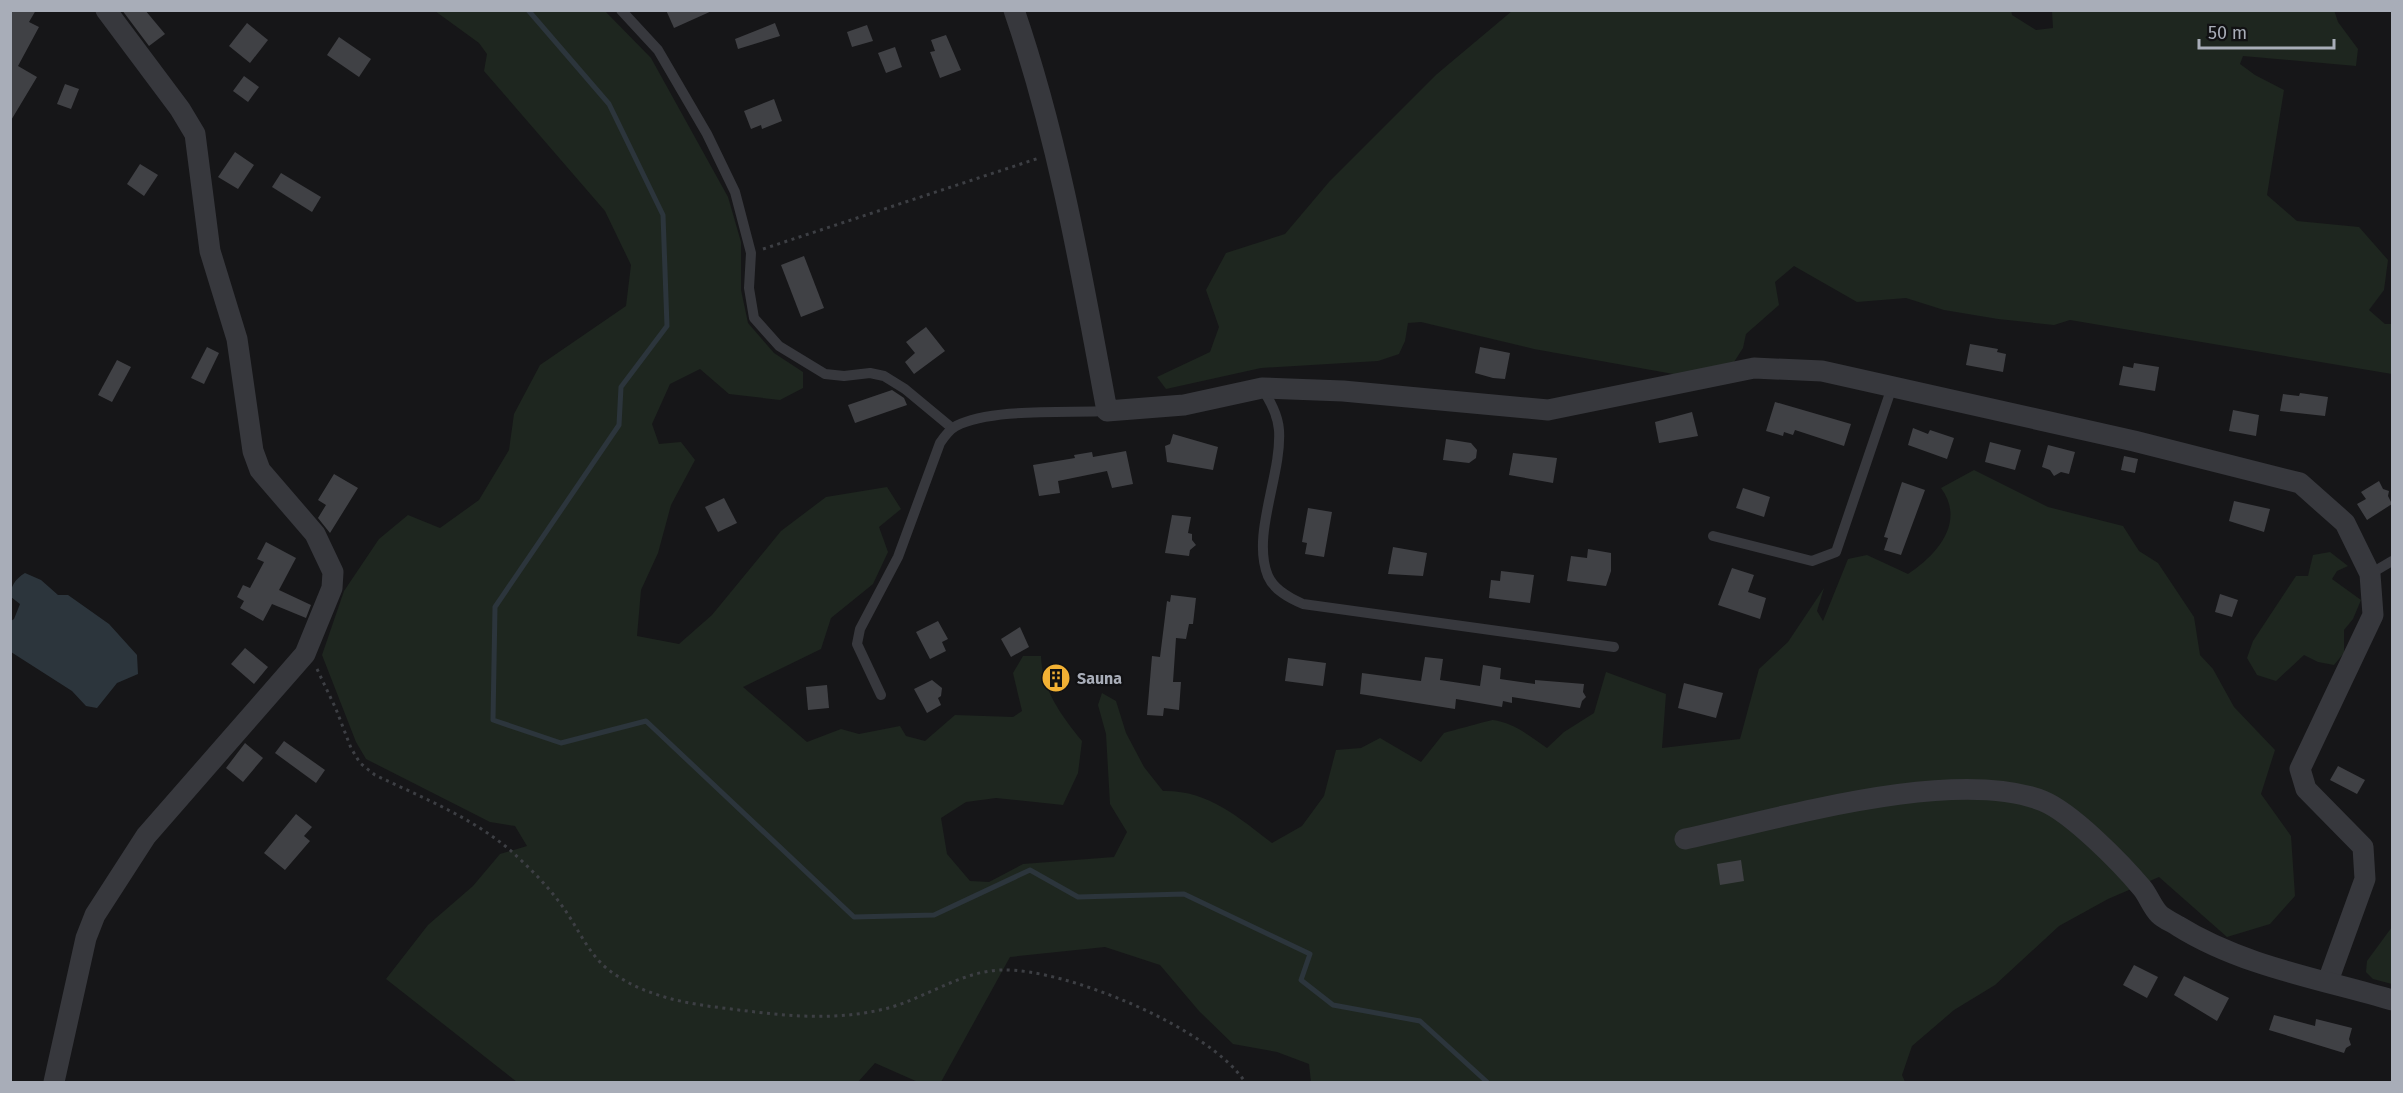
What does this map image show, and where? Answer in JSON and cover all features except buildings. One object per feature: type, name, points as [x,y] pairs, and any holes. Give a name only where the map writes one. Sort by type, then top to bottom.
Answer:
[{"type":"street","points":[[54,1083],[86,938],[94,915],[146,837],[304,654],[332,588],[333,572],[330,561],[315,534],[260,470],[253,451],[237,339],[210,251],[195,134],[180,109],[106,10]]},
{"type":"street","points":[[1014,10],[1036,75],[1067,198],[1107,411],[1184,405],[1262,388],[1343,391],[1548,410],[1754,368],[1822,371],[2134,441],[2300,483],[2345,523],[2370,574],[2373,615],[2300,769],[2306,789],[2364,847],[2365,879],[2328,981]]},
{"type":"street","points":[[1685,839],[1836,806],[1924,791],[1987,789],[2043,801],[2092,836],[2142,888],[2159,914],[2202,941],[2264,964],[2392,1000]]},
{"type":"lane","points":[[621,10],[658,50],[707,134],[735,192],[751,253],[749,288],[754,318],[779,346],[825,374],[844,376],[870,373],[884,376],[905,389],[952,428]]},
{"type":"lane","points":[[1713,536],[1812,561],[1836,552],[1892,387]]},
{"type":"lane","points":[[1262,388],[1274,409],[1279,429],[1278,466],[1264,535],[1264,559],[1268,576],[1276,588],[1289,598],[1303,604],[1614,647]]},
{"type":"lane","points":[[881,695],[857,644],[860,629],[898,557],[932,457],[952,428],[971,419],[1001,415],[1107,411]]},
{"type":"lane","points":[[2370,574],[2392,561]]},
{"type":"path","points":[[751,253],[1054,153]]},
{"type":"path","points":[[304,654],[321,676],[351,748],[360,763],[375,775],[485,831],[510,850],[555,898],[603,965],[624,981],[661,996],[701,1005],[812,1019],[886,1009],[974,975],[1000,970],[1029,971],[1118,998],[1161,1016],[1219,1056],[1245,1083]]},
{"type":"shaded area","points":[[2011,10],[2012,15],[2036,30],[2053,28],[2052,11],[2334,10],[2338,22],[2358,49],[2356,66],[2243,56],[2240,64],[2255,75],[2284,90],[2267,195],[2297,221],[2359,227],[2388,260],[2384,290],[2369,310],[2385,324],[2392,324],[2392,374],[2070,320],[2054,325],[1998,319],[1944,310],[1906,298],[1857,302],[1794,266],[1775,282],[1779,305],[1746,334],[1743,348],[1734,362],[1679,375],[1534,349],[1421,322],[1408,323],[1405,341],[1399,354],[1378,361],[1261,368],[1166,389],[1157,377],[1210,352],[1219,327],[1206,290],[1226,253],[1285,234],[1329,182],[1437,74],[1512,11]]},
{"type":"shaded area","points":[[435,11],[605,11],[651,58],[728,197],[741,242],[741,290],[748,323],[774,353],[803,372],[803,388],[780,400],[729,394],[700,369],[670,384],[652,424],[659,444],[681,442],[695,460],[671,505],[658,553],[641,590],[637,636],[679,644],[712,615],[781,531],[826,497],[887,487],[901,509],[879,527],[888,552],[873,584],[831,618],[821,649],[743,687],[807,742],[841,729],[859,734],[900,726],[906,736],[925,741],[955,715],[1013,717],[1022,711],[1013,673],[1023,656],[1041,656],[1045,680],[1054,702],[1082,741],[1078,773],[1063,805],[996,798],[966,802],[941,818],[947,854],[970,881],[989,882],[1023,864],[1114,857],[1127,832],[1110,804],[1106,734],[1098,705],[1102,693],[1116,701],[1126,733],[1144,767],[1163,791],[1194,795],[1208,800],[1234,815],[1272,843],[1302,826],[1324,796],[1336,750],[1361,748],[1380,738],[1421,762],[1444,733],[1493,720],[1515,727],[1547,748],[1564,732],[1594,713],[1606,672],[1666,694],[1662,748],[1740,739],[1759,669],[1788,642],[1824,588],[1817,611],[1823,621],[1848,559],[1867,555],[1908,574],[1929,557],[1945,537],[1950,513],[1948,501],[1941,488],[1974,470],[2048,507],[2123,526],[2139,551],[2158,563],[2194,617],[2200,655],[2213,669],[2234,707],[2275,750],[2261,794],[2291,836],[2295,896],[2270,924],[2227,937],[2159,877],[2108,899],[2059,926],[1995,985],[1954,1010],[1912,1046],[1902,1075],[1905,1082],[1311,1082],[1309,1064],[1277,1052],[1233,1044],[1199,1011],[1160,965],[1105,947],[1010,957],[941,1082],[918,1082],[875,1063],[858,1082],[517,1082],[386,979],[428,925],[473,886],[500,854],[527,846],[515,826],[490,822],[366,759],[356,742],[322,655],[344,591],[379,539],[408,515],[440,528],[479,500],[509,450],[514,414],[540,365],[626,306],[631,265],[605,211],[484,71],[487,54],[479,43]]},
{"type":"shaded area","points":[[2330,552],[2348,566],[2337,571],[2332,579],[2361,600],[2353,619],[2344,630],[2344,653],[2334,665],[2318,662],[2304,655],[2276,681],[2257,675],[2247,658],[2253,641],[2296,576],[2308,576],[2313,555]]},
{"type":"shaded area","points":[[25,573],[41,580],[58,595],[68,595],[109,624],[137,655],[138,674],[117,683],[97,708],[86,706],[72,691],[11,652],[11,621],[20,604],[11,597],[11,590],[18,578]]},
{"type":"shaded area","points":[[2392,927],[2392,984],[2373,979],[2366,972],[2367,961]]},
{"type":"waterway","points":[[528,10],[609,104],[663,215],[667,326],[621,387],[619,425],[495,607],[493,720],[561,743],[646,721],[854,917],[934,915],[1030,870],[1078,897],[1184,894],[1310,954],[1301,980],[1333,1005],[1420,1021],[1487,1082]]},
{"type":"place","name":"Sauna","points":[[1056,678]]}]
